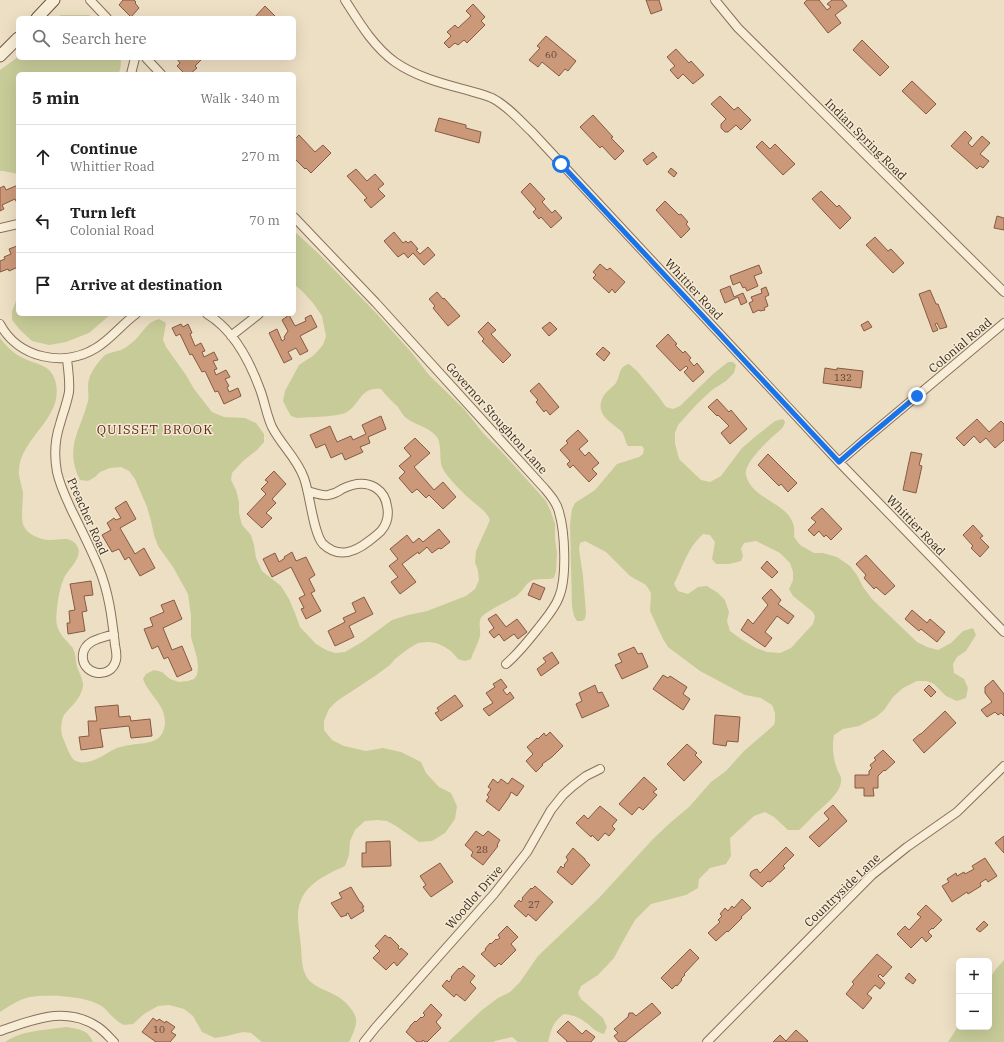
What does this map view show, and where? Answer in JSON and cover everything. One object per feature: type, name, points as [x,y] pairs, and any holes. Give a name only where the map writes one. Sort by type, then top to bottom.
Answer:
[{"type":"main road","points":[[39,16],[54,0]]},
{"type":"main road","points":[[0,56],[16,40]]},
{"type":"street","points":[[90,0],[106,16]]},
{"type":"street","name":"Whittier Road","points":[[345,0],[368,34],[384,52],[396,62],[425,78],[491,98],[509,110],[839,462],[1004,632]]},
{"type":"street","name":"Indian Spring Road","points":[[714,0],[738,28],[1004,292]]},
{"type":"street","points":[[132,72],[134,60]]},
{"type":"street","points":[[148,60],[159,72]]},
{"type":"street","name":"Governor Stoughton Lane","points":[[296,219],[387,314],[545,489],[557,505],[562,525],[564,547],[563,577],[559,597],[548,615],[520,651],[506,664]]},
{"type":"street","points":[[0,228],[16,224]]},
{"type":"street","points":[[0,324],[8,337],[24,349],[44,357],[67,359],[96,349],[134,316]]},
{"type":"street","points":[[210,316],[231,336],[249,364],[258,385],[272,428],[297,463],[303,476],[308,491],[316,529],[320,539],[326,546],[335,551],[351,552],[361,547],[380,532],[386,522],[388,513],[384,498],[378,490],[365,483],[354,484],[328,495],[308,491]]},
{"type":"street","points":[[231,336],[256,316]]},
{"type":"street","name":"Colonial Road","points":[[839,462],[1004,323]]},
{"type":"street","name":"Preacher Road","points":[[67,359],[69,392],[57,435],[55,455],[57,470],[60,484],[91,550],[104,582],[110,603],[114,634]]},
{"type":"street","points":[[114,634],[116,662],[107,672],[96,673],[90,671],[83,662],[83,653],[86,646],[93,641],[114,634]]},
{"type":"street","name":"Countryside Lane","points":[[707,1042],[880,868],[957,812],[1004,766]]},
{"type":"street","name":"Woodlot Drive","points":[[364,1042],[498,888],[527,852],[551,810],[563,795],[586,776],[600,769]]},
{"type":"street","points":[[0,1031],[40,1018],[58,1015],[74,1016],[88,1021],[99,1028],[114,1042]]},
{"type":"green space","points":[[89,15],[90,16],[59,16]]},
{"type":"green space","points":[[16,58],[16,60],[121,60],[119,72],[16,72],[16,174],[0,171],[0,70]]},
{"type":"green space","points":[[296,233],[318,253],[376,313],[412,353],[429,375],[464,409],[483,433],[546,501],[555,524],[557,553],[554,578],[536,579],[530,581],[515,597],[483,616],[480,622],[480,636],[471,659],[465,661],[458,659],[451,651],[436,643],[418,643],[408,649],[375,676],[337,701],[329,709],[324,721],[324,730],[332,740],[344,746],[366,751],[383,748],[401,752],[421,762],[426,773],[439,787],[451,793],[457,806],[455,819],[445,833],[432,841],[419,842],[387,821],[365,821],[355,830],[350,841],[349,855],[345,866],[328,874],[313,884],[302,897],[299,906],[298,920],[304,971],[311,982],[317,987],[340,998],[354,1013],[356,1025],[349,1042],[262,1042],[251,1033],[243,1032],[215,1038],[202,1032],[193,1016],[184,1009],[169,1005],[158,1006],[144,1014],[133,1024],[124,1025],[116,1020],[103,1007],[88,1000],[78,998],[47,996],[30,997],[18,1001],[0,1012],[0,338],[16,354],[50,371],[55,380],[57,393],[54,405],[49,415],[27,446],[22,457],[19,472],[23,493],[22,518],[23,524],[27,531],[42,539],[66,539],[73,541],[79,552],[61,585],[56,620],[60,633],[74,650],[77,667],[83,683],[80,696],[64,715],[61,726],[61,732],[68,751],[74,760],[81,762],[92,761],[117,748],[127,745],[151,742],[157,739],[165,726],[165,717],[160,705],[143,679],[146,674],[154,670],[162,672],[170,679],[179,682],[194,679],[197,675],[197,658],[191,637],[191,616],[188,594],[173,567],[158,546],[147,507],[135,479],[129,471],[121,467],[110,468],[100,472],[88,481],[80,480],[73,458],[75,440],[88,401],[88,382],[93,370],[105,355],[126,347],[135,340],[151,322],[155,320],[159,319],[166,323],[163,340],[166,347],[194,389],[212,412],[224,417],[245,418],[256,423],[264,434],[264,442],[232,473],[231,480],[236,490],[239,502],[239,513],[242,525],[251,535],[256,558],[262,571],[281,586],[289,599],[300,627],[316,644],[335,653],[345,652],[362,642],[392,620],[427,611],[466,596],[475,589],[479,580],[475,562],[476,551],[490,520],[484,512],[460,490],[443,469],[438,439],[433,433],[405,417],[381,389],[369,390],[361,396],[351,409],[343,414],[297,418],[291,416],[283,401],[285,391],[299,365],[314,355],[323,345],[326,336],[322,316],[303,292],[296,286]]},
{"type":"green space","points":[[16,301],[16,316],[109,316],[89,333],[66,342],[49,345],[32,341],[20,330],[12,320],[12,311]]},
{"type":"green space","points":[[728,362],[733,362],[736,365],[734,373],[726,381],[712,390],[678,425],[675,433],[675,443],[679,459],[701,480],[710,482],[721,476],[742,448],[775,421],[783,419],[785,422],[783,427],[759,450],[748,466],[746,475],[750,485],[790,517],[794,525],[794,537],[800,545],[814,553],[823,553],[837,557],[850,566],[872,599],[917,642],[938,650],[951,643],[963,631],[973,628],[976,635],[966,651],[957,657],[953,664],[954,673],[964,679],[968,688],[966,698],[957,701],[946,696],[934,684],[927,681],[917,681],[903,688],[876,717],[859,726],[843,729],[834,735],[833,743],[836,768],[841,778],[841,784],[831,799],[799,830],[788,830],[774,817],[765,812],[754,816],[730,838],[731,856],[726,864],[710,868],[699,879],[698,888],[686,895],[651,904],[635,920],[614,958],[598,975],[581,986],[578,993],[581,999],[603,1018],[607,1027],[604,1034],[595,1030],[583,1020],[564,1014],[553,1026],[548,1042],[518,1042],[512,1037],[494,1042],[448,1042],[482,1010],[498,998],[510,992],[520,982],[538,956],[599,898],[653,839],[689,807],[711,782],[726,771],[744,751],[774,725],[775,713],[772,705],[761,698],[745,695],[700,671],[668,647],[650,611],[651,593],[646,585],[630,576],[606,552],[585,541],[580,543],[579,549],[583,576],[586,613],[585,619],[582,621],[577,621],[574,616],[572,606],[570,524],[572,509],[575,503],[595,490],[617,464],[639,457],[643,454],[644,449],[642,446],[628,446],[622,432],[605,418],[601,409],[601,403],[604,395],[616,383],[621,369],[625,365],[629,364],[637,371],[666,407],[673,409],[680,406],[713,374]],"holes":[[[703,534],[710,535],[715,542],[712,559],[716,564],[729,564],[741,561],[743,556],[741,549],[744,543],[756,541],[780,553],[790,563],[793,572],[793,580],[789,589],[793,596],[813,612],[815,617],[813,624],[791,648],[780,653],[767,652],[756,648],[730,631],[727,621],[729,612],[725,600],[718,593],[707,586],[698,587],[688,594],[678,591],[674,584],[686,557],[693,545]]]},
{"type":"green space","points":[[1004,960],[1004,1042],[948,1042],[956,1030],[992,1030],[992,975]]},
{"type":"green space","points":[[66,1027],[82,1030],[88,1034],[93,1042],[5,1042],[26,1033]]},
{"type":"building","points":[[123,0],[134,0],[139,8],[132,16],[130,16],[119,5]]},
{"type":"building","points":[[646,0],[659,0],[662,10],[651,14]]},
{"type":"building","points":[[807,0],[819,0],[827,10],[831,7],[827,4],[832,0],[842,0],[847,6],[835,15],[841,23],[828,33],[804,3]]},
{"type":"building","points":[[473,4],[485,17],[481,21],[485,25],[467,43],[464,40],[458,45],[455,43],[449,48],[444,43],[451,36],[447,32],[455,25],[458,28],[471,16],[466,11]]},
{"type":"building","points":[[265,6],[275,16],[256,16]]},
{"type":"building","points":[[546,36],[576,61],[568,71],[565,69],[559,76],[542,62],[538,67],[529,60],[540,48],[537,46]]},
{"type":"building","points":[[862,40],[889,67],[880,76],[853,50]]},
{"type":"building","points":[[676,49],[689,63],[691,61],[704,75],[693,84],[683,74],[678,79],[670,70],[675,66],[667,57]]},
{"type":"building","points":[[178,60],[201,60],[195,66],[197,68],[192,72],[183,72],[177,66],[180,63]]},
{"type":"building","points":[[912,81],[936,104],[926,114],[902,91]]},
{"type":"building","points":[[720,96],[734,110],[738,107],[751,120],[741,130],[736,125],[728,132],[725,132],[721,128],[721,124],[726,119],[711,104]]},
{"type":"building","points":[[593,115],[613,137],[611,138],[624,151],[615,160],[602,146],[600,148],[580,127]]},
{"type":"building","points":[[439,118],[466,125],[466,128],[481,132],[479,143],[435,131]]},
{"type":"building","points":[[965,131],[972,138],[968,143],[972,147],[982,136],[990,143],[980,154],[989,161],[983,168],[980,166],[977,169],[951,146]]},
{"type":"building","points":[[299,135],[315,152],[323,145],[331,153],[311,173],[296,160],[296,138]]},
{"type":"building","points":[[762,141],[770,149],[775,144],[795,164],[783,175],[756,147]]},
{"type":"building","points":[[653,152],[657,157],[647,165],[643,160]]},
{"type":"building","points":[[671,168],[677,173],[674,177],[668,172]]},
{"type":"building","points":[[356,169],[367,181],[375,174],[384,184],[378,189],[385,196],[371,208],[364,200],[367,198],[347,176]]},
{"type":"building","points":[[530,183],[545,199],[542,202],[552,213],[555,210],[562,218],[551,228],[541,217],[539,219],[533,212],[536,209],[521,192]]},
{"type":"building","points":[[4,186],[6,190],[16,186],[16,201],[15,199],[2,205],[4,209],[0,211],[0,188]]},
{"type":"building","points":[[821,191],[837,207],[839,205],[851,218],[840,229],[812,199]]},
{"type":"building","points":[[665,201],[688,222],[686,224],[690,229],[681,238],[656,210]]},
{"type":"building","points":[[997,216],[1004,218],[1004,230],[994,228]]},
{"type":"building","points":[[394,232],[403,243],[406,241],[408,243],[411,241],[418,249],[416,250],[420,254],[428,247],[435,255],[424,265],[413,253],[408,258],[404,253],[398,257],[384,241]]},
{"type":"building","points":[[875,237],[888,251],[891,249],[904,263],[893,273],[866,245]]},
{"type":"building","points":[[16,246],[16,268],[9,271],[8,269],[0,272],[0,261],[5,259],[4,257],[11,254],[9,249]]},
{"type":"building","points":[[600,264],[607,270],[610,268],[625,282],[615,293],[612,289],[609,293],[593,278],[596,275],[593,272]]},
{"type":"building","points":[[759,265],[762,273],[754,276],[758,286],[747,291],[745,287],[743,288],[740,282],[733,285],[730,276]]},
{"type":"building","points":[[730,286],[734,297],[743,293],[747,302],[741,305],[738,297],[725,303],[720,290]]},
{"type":"building","points":[[766,287],[769,295],[765,297],[768,306],[764,308],[765,310],[759,310],[753,313],[749,303],[753,301],[751,297],[762,293],[761,289]]},
{"type":"building","points":[[930,290],[936,304],[938,304],[947,327],[940,329],[937,323],[935,324],[938,330],[933,332],[919,294]]},
{"type":"building","points":[[437,292],[460,316],[448,326],[433,308],[435,306],[429,299]]},
{"type":"building","points":[[311,315],[317,327],[300,336],[308,351],[300,355],[296,348],[288,352],[292,359],[284,363],[269,333],[277,329],[282,341],[285,339],[284,337],[288,331],[282,320],[290,316],[295,326],[306,321],[305,318]]},
{"type":"building","points":[[868,321],[872,327],[864,331],[861,325]]},
{"type":"building","points":[[488,322],[496,330],[491,334],[511,355],[503,363],[482,341],[484,339],[478,332]]},
{"type":"building","points":[[550,322],[557,329],[549,336],[542,328]]},
{"type":"building","points":[[181,324],[183,327],[188,324],[195,346],[201,343],[205,351],[202,352],[204,357],[214,352],[218,360],[213,361],[217,369],[214,370],[216,375],[226,370],[230,377],[225,379],[229,386],[227,387],[229,392],[238,388],[241,396],[224,404],[218,391],[215,392],[205,371],[202,372],[192,354],[190,355],[180,334],[176,336],[172,328]]},
{"type":"building","points":[[668,334],[677,344],[675,345],[683,353],[685,351],[691,358],[689,360],[694,366],[697,363],[704,372],[693,382],[684,372],[688,368],[686,366],[680,371],[656,346]]},
{"type":"building","points":[[603,347],[610,353],[604,361],[596,354]]},
{"type":"building","points":[[825,368],[863,371],[861,388],[823,383]]},
{"type":"building","points":[[539,383],[559,407],[550,415],[546,410],[544,412],[536,402],[538,400],[530,391]]},
{"type":"building","points":[[717,399],[729,412],[731,410],[747,429],[730,444],[721,433],[729,426],[708,407]]},
{"type":"building","points":[[381,416],[386,429],[368,437],[370,443],[360,447],[363,452],[345,460],[342,453],[331,458],[325,444],[316,448],[310,435],[330,426],[337,442],[351,436],[353,440],[366,434],[362,425]]},
{"type":"building","points":[[977,419],[989,432],[1001,421],[1004,424],[1004,440],[995,448],[986,438],[980,443],[974,436],[964,446],[956,438]]},
{"type":"building","points":[[578,430],[588,441],[579,449],[585,456],[589,452],[599,463],[592,469],[597,474],[589,482],[573,465],[570,468],[567,464],[570,461],[560,450],[568,443],[566,441]]},
{"type":"building","points":[[415,438],[430,453],[414,467],[434,490],[443,482],[456,497],[443,509],[429,495],[426,498],[417,489],[412,493],[399,478],[405,472],[399,466],[411,456],[404,448]]},
{"type":"building","points":[[911,452],[922,454],[919,465],[922,466],[916,493],[903,490]]},
{"type":"building","points":[[768,454],[797,483],[788,492],[781,484],[779,486],[758,465]]},
{"type":"building","points":[[274,471],[286,484],[272,499],[276,503],[266,513],[272,518],[262,528],[247,514],[266,494],[261,489],[268,482],[265,480]]},
{"type":"building","points":[[126,501],[136,519],[120,528],[135,554],[144,548],[155,568],[140,576],[129,557],[125,560],[119,549],[112,552],[102,535],[111,530],[107,523],[114,518],[116,520],[121,518],[115,508]]},
{"type":"building","points":[[822,508],[842,529],[831,540],[826,535],[824,537],[819,531],[814,536],[808,530],[816,522],[811,518]]},
{"type":"building","points":[[973,525],[983,536],[980,538],[989,547],[980,557],[971,548],[973,546],[963,535]]},
{"type":"building","points":[[439,529],[450,542],[441,549],[439,548],[432,553],[427,547],[419,554],[418,552],[402,564],[416,582],[400,594],[391,582],[398,577],[389,566],[398,559],[390,549],[407,535],[413,543],[419,538],[423,542]]},
{"type":"building","points":[[292,552],[296,561],[306,557],[315,575],[309,579],[315,591],[311,593],[321,611],[306,619],[301,609],[304,608],[299,598],[305,595],[291,567],[272,577],[263,559],[275,553],[279,562]]},
{"type":"building","points":[[866,555],[895,586],[885,595],[876,587],[874,589],[864,578],[866,575],[856,564]]},
{"type":"building","points":[[767,561],[778,572],[772,578],[761,568]]},
{"type":"building","points":[[91,581],[93,595],[84,596],[87,611],[82,612],[85,631],[68,634],[67,623],[70,623],[69,611],[75,610],[70,584]]},
{"type":"building","points":[[533,583],[545,588],[540,600],[528,595]]},
{"type":"building","points":[[771,589],[781,600],[778,604],[794,616],[788,624],[777,616],[765,632],[772,638],[765,647],[741,630],[748,619],[753,624],[768,605],[762,598]]},
{"type":"building","points":[[364,597],[373,614],[349,626],[354,637],[335,646],[328,631],[345,622],[343,618],[356,612],[352,603]]},
{"type":"building","points":[[174,600],[182,619],[163,628],[172,650],[182,646],[192,670],[177,677],[168,657],[164,659],[158,646],[152,649],[144,629],[153,626],[150,618],[164,612],[161,605]]},
{"type":"building","points":[[912,610],[927,623],[930,619],[945,632],[937,642],[921,629],[919,631],[905,619]]},
{"type":"building","points":[[496,614],[506,627],[517,619],[527,632],[518,639],[514,634],[504,641],[499,634],[494,638],[489,632],[494,628],[488,619]]},
{"type":"building","points":[[634,647],[638,654],[642,653],[648,667],[622,679],[615,665],[622,662],[618,654]]},
{"type":"building","points":[[552,652],[559,663],[541,676],[537,669],[546,662],[543,658]]},
{"type":"building","points":[[663,675],[668,678],[670,676],[687,687],[683,694],[690,699],[683,710],[653,689]]},
{"type":"building","points":[[501,679],[507,687],[503,690],[507,695],[510,692],[514,698],[489,716],[483,709],[493,703],[486,693],[495,687],[493,684]]},
{"type":"building","points":[[993,680],[1004,694],[1004,716],[1001,713],[998,715],[995,712],[987,717],[981,710],[992,702],[985,693],[985,687]]},
{"type":"building","points":[[595,685],[598,693],[602,692],[609,706],[582,718],[576,704],[582,701],[579,693]]},
{"type":"building","points":[[929,685],[936,692],[931,697],[924,690]]},
{"type":"building","points":[[455,695],[463,706],[441,721],[435,713],[439,711],[437,708]]},
{"type":"building","points":[[118,705],[119,717],[130,716],[131,721],[150,719],[152,736],[131,738],[129,726],[100,729],[103,747],[81,750],[79,737],[89,736],[88,721],[97,721],[95,707]]},
{"type":"building","points":[[945,711],[956,723],[924,753],[913,740]]},
{"type":"building","points":[[715,715],[740,717],[738,742],[727,741],[726,746],[713,744]]},
{"type":"building","points":[[550,732],[563,746],[542,764],[543,765],[536,772],[526,761],[533,754],[527,747],[544,733],[546,736]]},
{"type":"building","points":[[687,744],[697,753],[695,755],[702,762],[684,781],[667,764]]},
{"type":"building","points":[[883,750],[895,762],[878,776],[878,788],[873,788],[874,796],[864,796],[864,788],[855,788],[855,775],[869,775],[869,771],[872,768],[870,765],[876,760],[874,758]]},
{"type":"building","points":[[644,777],[657,789],[653,792],[657,795],[643,810],[639,807],[632,815],[619,804]]},
{"type":"building","points":[[512,778],[524,786],[517,796],[511,792],[499,811],[486,801],[489,797],[487,795],[491,789],[488,787],[493,779],[498,783],[501,779],[508,784]]},
{"type":"building","points":[[833,805],[847,821],[819,847],[809,837],[829,819],[824,813]]},
{"type":"building","points":[[600,806],[617,820],[612,826],[615,829],[609,836],[605,833],[598,841],[592,835],[591,837],[576,823],[584,815],[588,819]]},
{"type":"building","points":[[476,831],[483,836],[488,831],[500,840],[497,845],[498,846],[483,865],[471,856],[473,852],[465,845]]},
{"type":"building","points":[[1004,836],[1004,853],[995,843]]},
{"type":"building","points":[[390,841],[391,866],[362,867],[362,853],[366,853],[366,842]]},
{"type":"building","points":[[786,847],[794,855],[783,866],[785,868],[770,882],[768,881],[762,887],[751,877],[751,872],[757,869],[760,873]]},
{"type":"building","points":[[573,848],[590,865],[572,885],[557,872],[561,866],[563,868],[565,866],[564,865],[568,860],[566,857]]},
{"type":"building","points":[[985,858],[997,876],[988,882],[986,879],[980,883],[981,886],[968,894],[967,892],[952,902],[942,886],[949,882],[947,879],[956,873],[957,876],[964,872],[965,874],[974,869],[972,866]]},
{"type":"building","points":[[440,863],[453,882],[431,897],[423,887],[426,885],[420,876]]},
{"type":"building","points":[[535,886],[553,902],[536,921],[528,914],[526,917],[514,906],[519,900],[521,902],[523,899],[522,898],[531,888],[532,889]]},
{"type":"building","points":[[351,887],[364,907],[362,907],[364,911],[351,919],[348,913],[346,914],[347,915],[341,917],[331,903],[342,898],[339,893]]},
{"type":"building","points":[[742,899],[751,908],[728,932],[727,931],[716,941],[708,933],[720,922],[718,920],[722,916],[720,914],[725,908],[728,911],[732,906],[734,908]]},
{"type":"building","points":[[926,905],[942,920],[928,932],[932,936],[926,942],[922,937],[911,948],[897,934],[905,926],[909,930],[921,917],[917,914]]},
{"type":"building","points":[[984,921],[988,925],[980,932],[976,929]]},
{"type":"building","points":[[507,926],[518,937],[511,944],[516,950],[501,965],[499,963],[495,967],[481,954],[486,950],[485,949],[490,943],[491,944],[496,939],[497,940],[500,938],[498,935]]},
{"type":"building","points":[[385,935],[389,938],[390,937],[399,946],[398,948],[400,950],[401,948],[408,954],[397,966],[394,962],[386,970],[373,958],[380,951],[375,946]]},
{"type":"building","points":[[690,949],[699,958],[684,974],[685,975],[677,986],[676,985],[672,989],[661,978]]},
{"type":"building","points":[[877,954],[892,967],[883,977],[880,974],[878,976],[885,983],[880,989],[875,985],[867,994],[872,998],[863,1009],[846,994],[854,984],[852,982]]},
{"type":"building","points":[[463,966],[475,976],[470,982],[476,988],[465,1001],[456,994],[454,997],[442,986],[447,980],[449,982],[452,978],[451,977],[459,968],[460,969]]},
{"type":"building","points":[[909,973],[916,980],[913,984],[905,978]]},
{"type":"building","points":[[652,1003],[661,1013],[625,1042],[619,1042],[614,1036],[618,1033],[614,1029],[628,1017],[629,1013],[633,1013],[636,1016]]},
{"type":"building","points":[[431,1004],[442,1015],[436,1022],[441,1028],[427,1042],[423,1040],[422,1042],[417,1042],[406,1032],[415,1021],[416,1022],[425,1015],[423,1013]]},
{"type":"building","points":[[153,1018],[157,1021],[159,1019],[165,1023],[166,1021],[175,1027],[171,1032],[176,1035],[170,1042],[156,1042],[142,1032]]},
{"type":"building","points":[[568,1021],[582,1034],[586,1030],[595,1037],[591,1042],[567,1042],[557,1032]]},
{"type":"building","points":[[796,1030],[808,1041],[807,1042],[773,1042],[780,1035],[786,1041]]},
{"type":"district","name":"QUISSET BROOK","points":[[155,429]]},
{"type":"route","points":[[561,164],[839,462],[917,396]]}]
